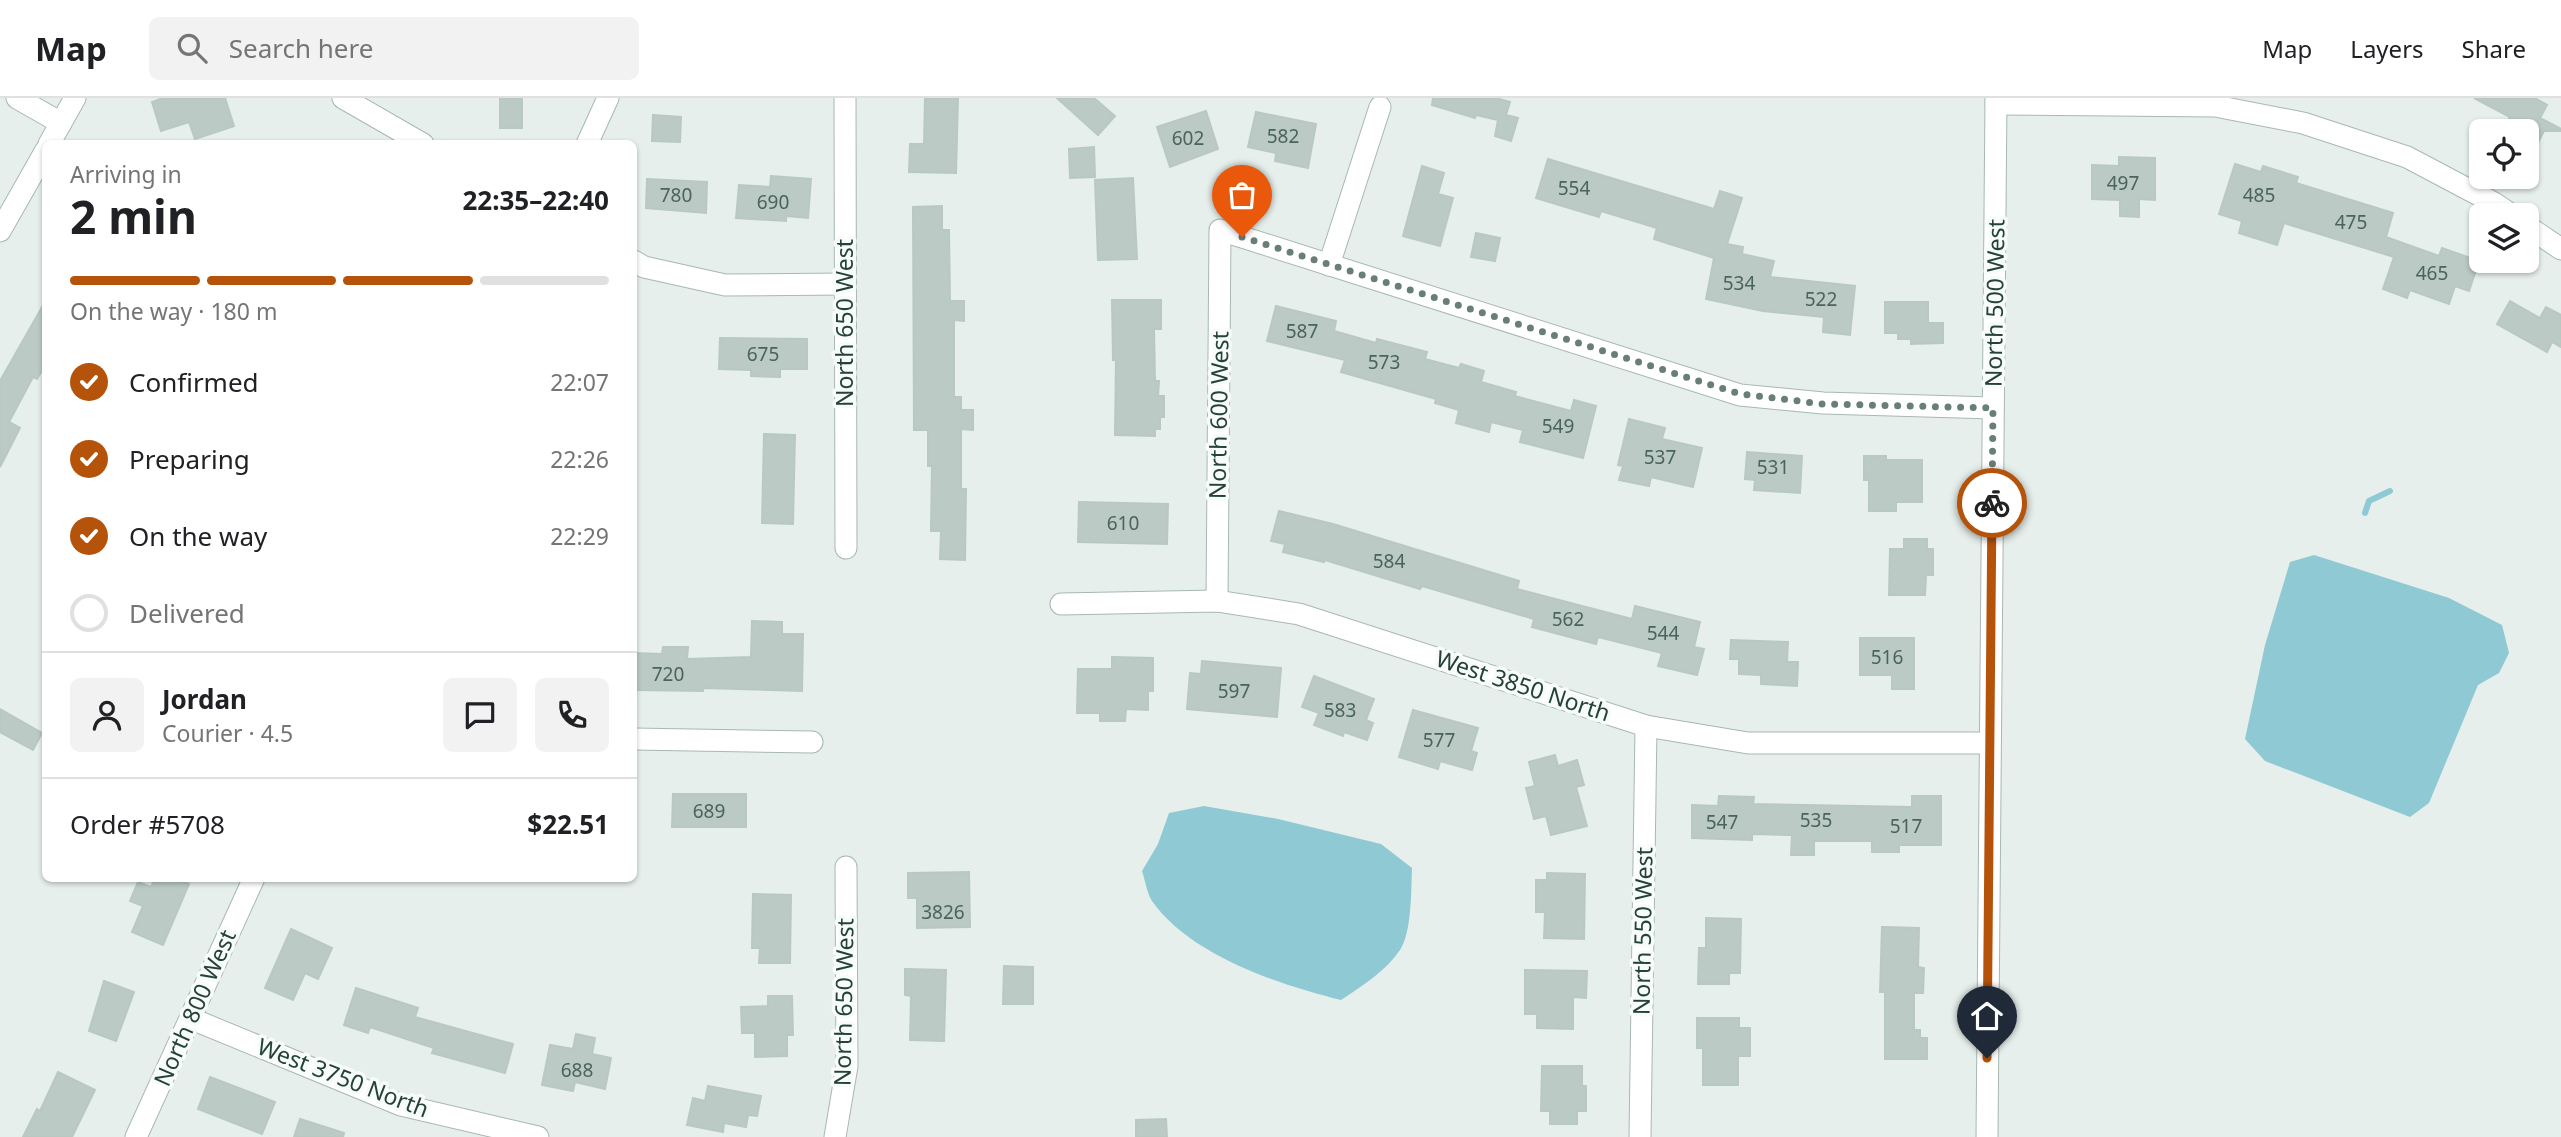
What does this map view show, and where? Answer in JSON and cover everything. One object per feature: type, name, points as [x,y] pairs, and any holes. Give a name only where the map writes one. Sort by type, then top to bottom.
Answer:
[{"type":"street","points":[[17,98],[61,123]]},
{"type":"street","points":[[51,140],[75,98]]},
{"type":"street","points":[[343,98],[416,140]]},
{"type":"street","points":[[589,140],[607,98]]},
{"type":"street","name":"North 650 West","points":[[845,98],[846,548]]},
{"type":"street","points":[[1996,101],[2215,106],[2303,122],[2407,157],[2494,203]]},
{"type":"street","name":"North 500 West","points":[[1986,1137],[1996,101]]},
{"type":"street","points":[[1380,107],[1329,265],[1740,394],[1823,404],[1993,408]]},
{"type":"street","points":[[0,231],[42,157]]},
{"type":"street","name":"North 600 West","points":[[1217,601],[1220,230],[1329,265]]},
{"type":"street","points":[[2539,234],[2561,249]]},
{"type":"street","points":[[637,263],[645,267],[725,285],[845,284]]},
{"type":"street","name":"West 3850 North","points":[[1061,604],[1217,601],[1299,614],[1646,726],[1748,743],[1989,743]]},
{"type":"street","name":"North 550 West","points":[[1640,1137],[1646,726]]},
{"type":"street","points":[[637,739],[812,742]]},
{"type":"street","name":"North 650 West","points":[[835,1137],[847,1066],[846,867]]},
{"type":"street","name":"North 800 West","points":[[136,1137],[252,882]]},
{"type":"street","name":"West 3750 North","points":[[192,1018],[401,1105],[538,1137]]},
{"type":"water","points":[[2314,555],[2449,598],[2502,625],[2509,653],[2499,673],[2478,685],[2429,803],[2410,817],[2265,761],[2245,739],[2265,645],[2290,562]]},
{"type":"water","points":[[1204,806],[1278,819],[1381,844],[1412,868],[1407,933],[1394,958],[1373,978],[1341,1000],[1264,976],[1212,952],[1189,937],[1152,901],[1142,871],[1158,844],[1169,813]]},
{"type":"building","points":[[163,98],[225,98],[234,126],[195,139],[189,122],[161,131],[152,102]]},
{"type":"building","points":[[500,98],[522,98],[522,128],[500,128]]},
{"type":"building","points":[[925,98],[958,98],[956,173],[909,172],[910,144],[924,144]]},
{"type":"building","points":[[1057,98],[1094,98],[1115,116],[1098,135]]},
{"type":"building","points":[[1433,98],[1496,98],[1510,102],[1506,115],[1518,118],[1511,141],[1495,136],[1498,120],[1476,115],[1475,118],[1432,105]]},
{"type":"building","points":[[2474,98],[2535,98],[2547,105],[2540,118],[2561,131],[2544,131],[2539,140],[2539,119],[2509,119],[2510,117]]},
{"type":"building","points":[[1206,111],[1218,149],[1170,167],[1157,127]]},
{"type":"building","points":[[1256,112],[1316,124],[1308,168],[1275,161],[1276,153],[1248,147]]},
{"type":"building","points":[[653,115],[681,117],[680,142],[652,141]]},
{"type":"building","points":[[1094,147],[1095,177],[1070,178],[1069,149]]},
{"type":"building","points":[[2119,157],[2155,158],[2155,200],[2139,199],[2139,217],[2120,216],[2120,200],[2092,199],[2092,165],[2119,166]]},
{"type":"building","points":[[1548,159],[1714,209],[1720,191],[1742,198],[1727,244],[1743,247],[1742,254],[1774,261],[1770,277],[1855,286],[1850,335],[1823,332],[1824,317],[1763,311],[1706,299],[1714,258],[1654,239],[1657,228],[1601,211],[1599,217],[1536,198]]},
{"type":"building","points":[[2235,164],[2261,172],[2263,166],[2298,177],[2296,183],[2393,213],[2386,237],[2439,256],[2442,248],[2469,257],[2469,273],[2475,273],[2469,291],[2455,286],[2449,304],[2410,290],[2407,298],[2383,289],[2394,257],[2284,223],[2277,245],[2239,233],[2242,221],[2219,214]]},
{"type":"building","points":[[1422,166],[1444,173],[1438,194],[1453,198],[1440,246],[1403,236]]},
{"type":"building","points":[[771,176],[811,179],[808,218],[786,216],[786,221],[736,218],[739,185],[770,187]]},
{"type":"building","points":[[1133,178],[1137,259],[1098,260],[1095,180]]},
{"type":"building","points":[[647,179],[707,182],[706,213],[646,208]]},
{"type":"building","points":[[942,206],[942,230],[949,230],[950,301],[964,301],[964,321],[954,320],[954,397],[961,397],[961,410],[973,410],[973,430],[961,429],[961,489],[966,489],[965,560],[940,559],[941,531],[931,531],[932,466],[928,466],[928,430],[914,430],[913,207]]},
{"type":"building","points":[[1476,233],[1500,238],[1495,261],[1471,257]]},
{"type":"building","points":[[1112,300],[1161,300],[1161,329],[1154,329],[1155,381],[1159,381],[1158,396],[1164,396],[1164,417],[1160,417],[1160,429],[1155,429],[1155,436],[1115,435],[1116,360],[1113,360]]},
{"type":"building","points":[[2510,301],[2540,318],[2546,307],[2561,315],[2561,347],[2552,342],[2547,352],[2497,324]]},
{"type":"building","points":[[1885,302],[1928,302],[1928,323],[1943,323],[1943,343],[1911,344],[1911,339],[1898,339],[1898,333],[1885,333]]},
{"type":"building","points":[[1276,306],[1336,321],[1334,331],[1376,343],[1377,339],[1427,352],[1425,359],[1459,368],[1461,364],[1484,371],[1481,382],[1516,392],[1515,396],[1571,411],[1574,400],[1596,406],[1583,458],[1520,442],[1523,430],[1491,422],[1489,432],[1456,423],[1459,410],[1435,403],[1436,399],[1341,372],[1345,360],[1267,341]]},
{"type":"building","points":[[42,307],[42,371],[37,379],[33,377],[9,422],[20,428],[0,467],[0,381]]},
{"type":"building","points":[[720,338],[807,339],[807,369],[780,369],[780,377],[751,376],[751,370],[719,369]]},
{"type":"building","points":[[1629,419],[1665,428],[1662,439],[1702,448],[1693,487],[1651,477],[1649,486],[1619,480],[1623,466],[1618,465]]},
{"type":"building","points":[[764,434],[795,435],[793,524],[762,523]]},
{"type":"building","points":[[1747,452],[1802,456],[1800,493],[1754,490],[1755,480],[1745,479]]},
{"type":"building","points":[[1864,456],[1886,456],[1886,460],[1922,460],[1922,502],[1896,502],[1896,511],[1869,511],[1869,480],[1864,480]]},
{"type":"building","points":[[1079,502],[1168,504],[1167,544],[1078,542]]},
{"type":"building","points":[[1279,511],[1333,524],[1519,581],[1517,589],[1632,619],[1635,606],[1700,622],[1694,647],[1704,649],[1697,675],[1658,666],[1662,653],[1598,637],[1596,644],[1532,627],[1534,619],[1325,560],[1324,562],[1283,552],[1285,544],[1271,541]]},
{"type":"building","points":[[1904,539],[1927,539],[1927,549],[1933,549],[1933,575],[1926,575],[1925,595],[1889,595],[1890,549],[1904,549]]},
{"type":"building","points":[[752,621],[782,622],[782,634],[803,634],[802,691],[703,688],[703,691],[637,690],[637,653],[662,654],[663,647],[688,647],[687,659],[751,657]]},
{"type":"building","points":[[1860,638],[1914,638],[1914,689],[1892,689],[1892,675],[1860,675]]},
{"type":"building","points":[[1731,640],[1788,642],[1787,662],[1798,662],[1797,686],[1761,684],[1761,675],[1739,674],[1739,659],[1730,659]]},
{"type":"building","points":[[1112,657],[1153,658],[1153,691],[1148,691],[1148,710],[1126,709],[1125,721],[1100,721],[1100,713],[1077,713],[1078,669],[1112,669]]},
{"type":"building","points":[[1202,661],[1281,668],[1277,717],[1187,709],[1190,673],[1201,674]]},
{"type":"building","points":[[1314,676],[1374,699],[1366,720],[1373,723],[1367,740],[1344,732],[1343,736],[1314,725],[1319,713],[1302,707]]},
{"type":"building","points":[[0,709],[42,733],[33,750],[0,732]]},
{"type":"building","points":[[1413,710],[1478,728],[1471,751],[1477,753],[1472,770],[1440,761],[1438,769],[1399,757]]},
{"type":"building","points":[[1555,755],[1558,766],[1577,760],[1584,785],[1576,787],[1587,826],[1551,835],[1546,816],[1534,819],[1526,788],[1535,786],[1529,762]]},
{"type":"building","points":[[673,794],[746,794],[746,827],[672,827]]},
{"type":"building","points":[[1719,796],[1754,797],[1753,804],[1912,807],[1912,796],[1941,796],[1941,845],[1899,845],[1899,852],[1872,852],[1872,841],[1814,841],[1814,855],[1791,855],[1792,835],[1752,834],[1752,840],[1692,838],[1692,805],[1718,806]]},
{"type":"building","points":[[969,872],[970,927],[917,928],[917,898],[908,898],[908,873]]},
{"type":"building","points":[[1547,873],[1585,874],[1584,939],[1544,938],[1545,912],[1536,912],[1536,880],[1547,880]]},
{"type":"building","points":[[138,882],[151,887],[153,882],[189,884],[163,945],[132,932],[143,906],[130,901]]},
{"type":"building","points":[[753,894],[791,895],[790,963],[759,963],[760,948],[752,948]]},
{"type":"building","points":[[1706,918],[1741,919],[1740,973],[1729,973],[1729,984],[1698,984],[1699,948],[1706,948]]},
{"type":"building","points":[[1882,927],[1919,928],[1918,967],[1924,968],[1923,993],[1914,993],[1914,1030],[1920,1030],[1920,1038],[1927,1038],[1927,1059],[1885,1059],[1885,992],[1880,992]]},
{"type":"building","points":[[291,929],[332,948],[318,979],[305,973],[293,1000],[265,988]]},
{"type":"building","points":[[1004,966],[1033,967],[1033,1004],[1003,1004]]},
{"type":"building","points":[[905,969],[946,970],[944,1041],[910,1040],[911,996],[905,995]]},
{"type":"building","points":[[1525,970],[1587,971],[1586,998],[1573,997],[1573,1029],[1537,1028],[1537,1014],[1525,1014]]},
{"type":"building","points":[[104,981],[134,992],[116,1041],[89,1031]]},
{"type":"building","points":[[356,988],[418,1008],[415,1017],[513,1044],[505,1073],[432,1053],[434,1048],[370,1027],[368,1033],[344,1025]]},
{"type":"building","points":[[768,996],[792,996],[793,1035],[787,1035],[787,1056],[755,1057],[755,1033],[742,1033],[741,1007],[768,1006]]},
{"type":"building","points":[[1697,1018],[1739,1018],[1739,1028],[1750,1028],[1750,1056],[1738,1056],[1738,1085],[1703,1085],[1703,1048],[1697,1048]]},
{"type":"building","points":[[576,1034],[595,1038],[592,1054],[611,1058],[605,1089],[575,1082],[573,1091],[542,1085],[550,1045],[573,1049]]},
{"type":"building","points":[[1542,1066],[1582,1066],[1582,1086],[1586,1086],[1586,1111],[1577,1111],[1577,1124],[1550,1124],[1550,1111],[1541,1111]]},
{"type":"building","points":[[58,1072],[95,1090],[72,1137],[23,1137],[37,1109],[40,1111]]},
{"type":"building","points":[[210,1077],[275,1102],[262,1134],[198,1109]]},
{"type":"building","points":[[708,1086],[761,1096],[757,1116],[748,1115],[746,1127],[724,1123],[723,1132],[687,1125],[693,1098],[705,1101]]},
{"type":"building","points":[[300,1119],[344,1133],[343,1137],[294,1137]]},
{"type":"building","points":[[1166,1119],[1167,1137],[1136,1137],[1136,1120]]},
{"type":"waterway","points":[[2365,513],[2369,501],[2390,491]]},
{"type":"way so far","points":[[1242,237],[1740,394],[1823,404],[1993,408],[1992,503]]},
{"type":"route","points":[[1987,1058],[1992,503]]}]
